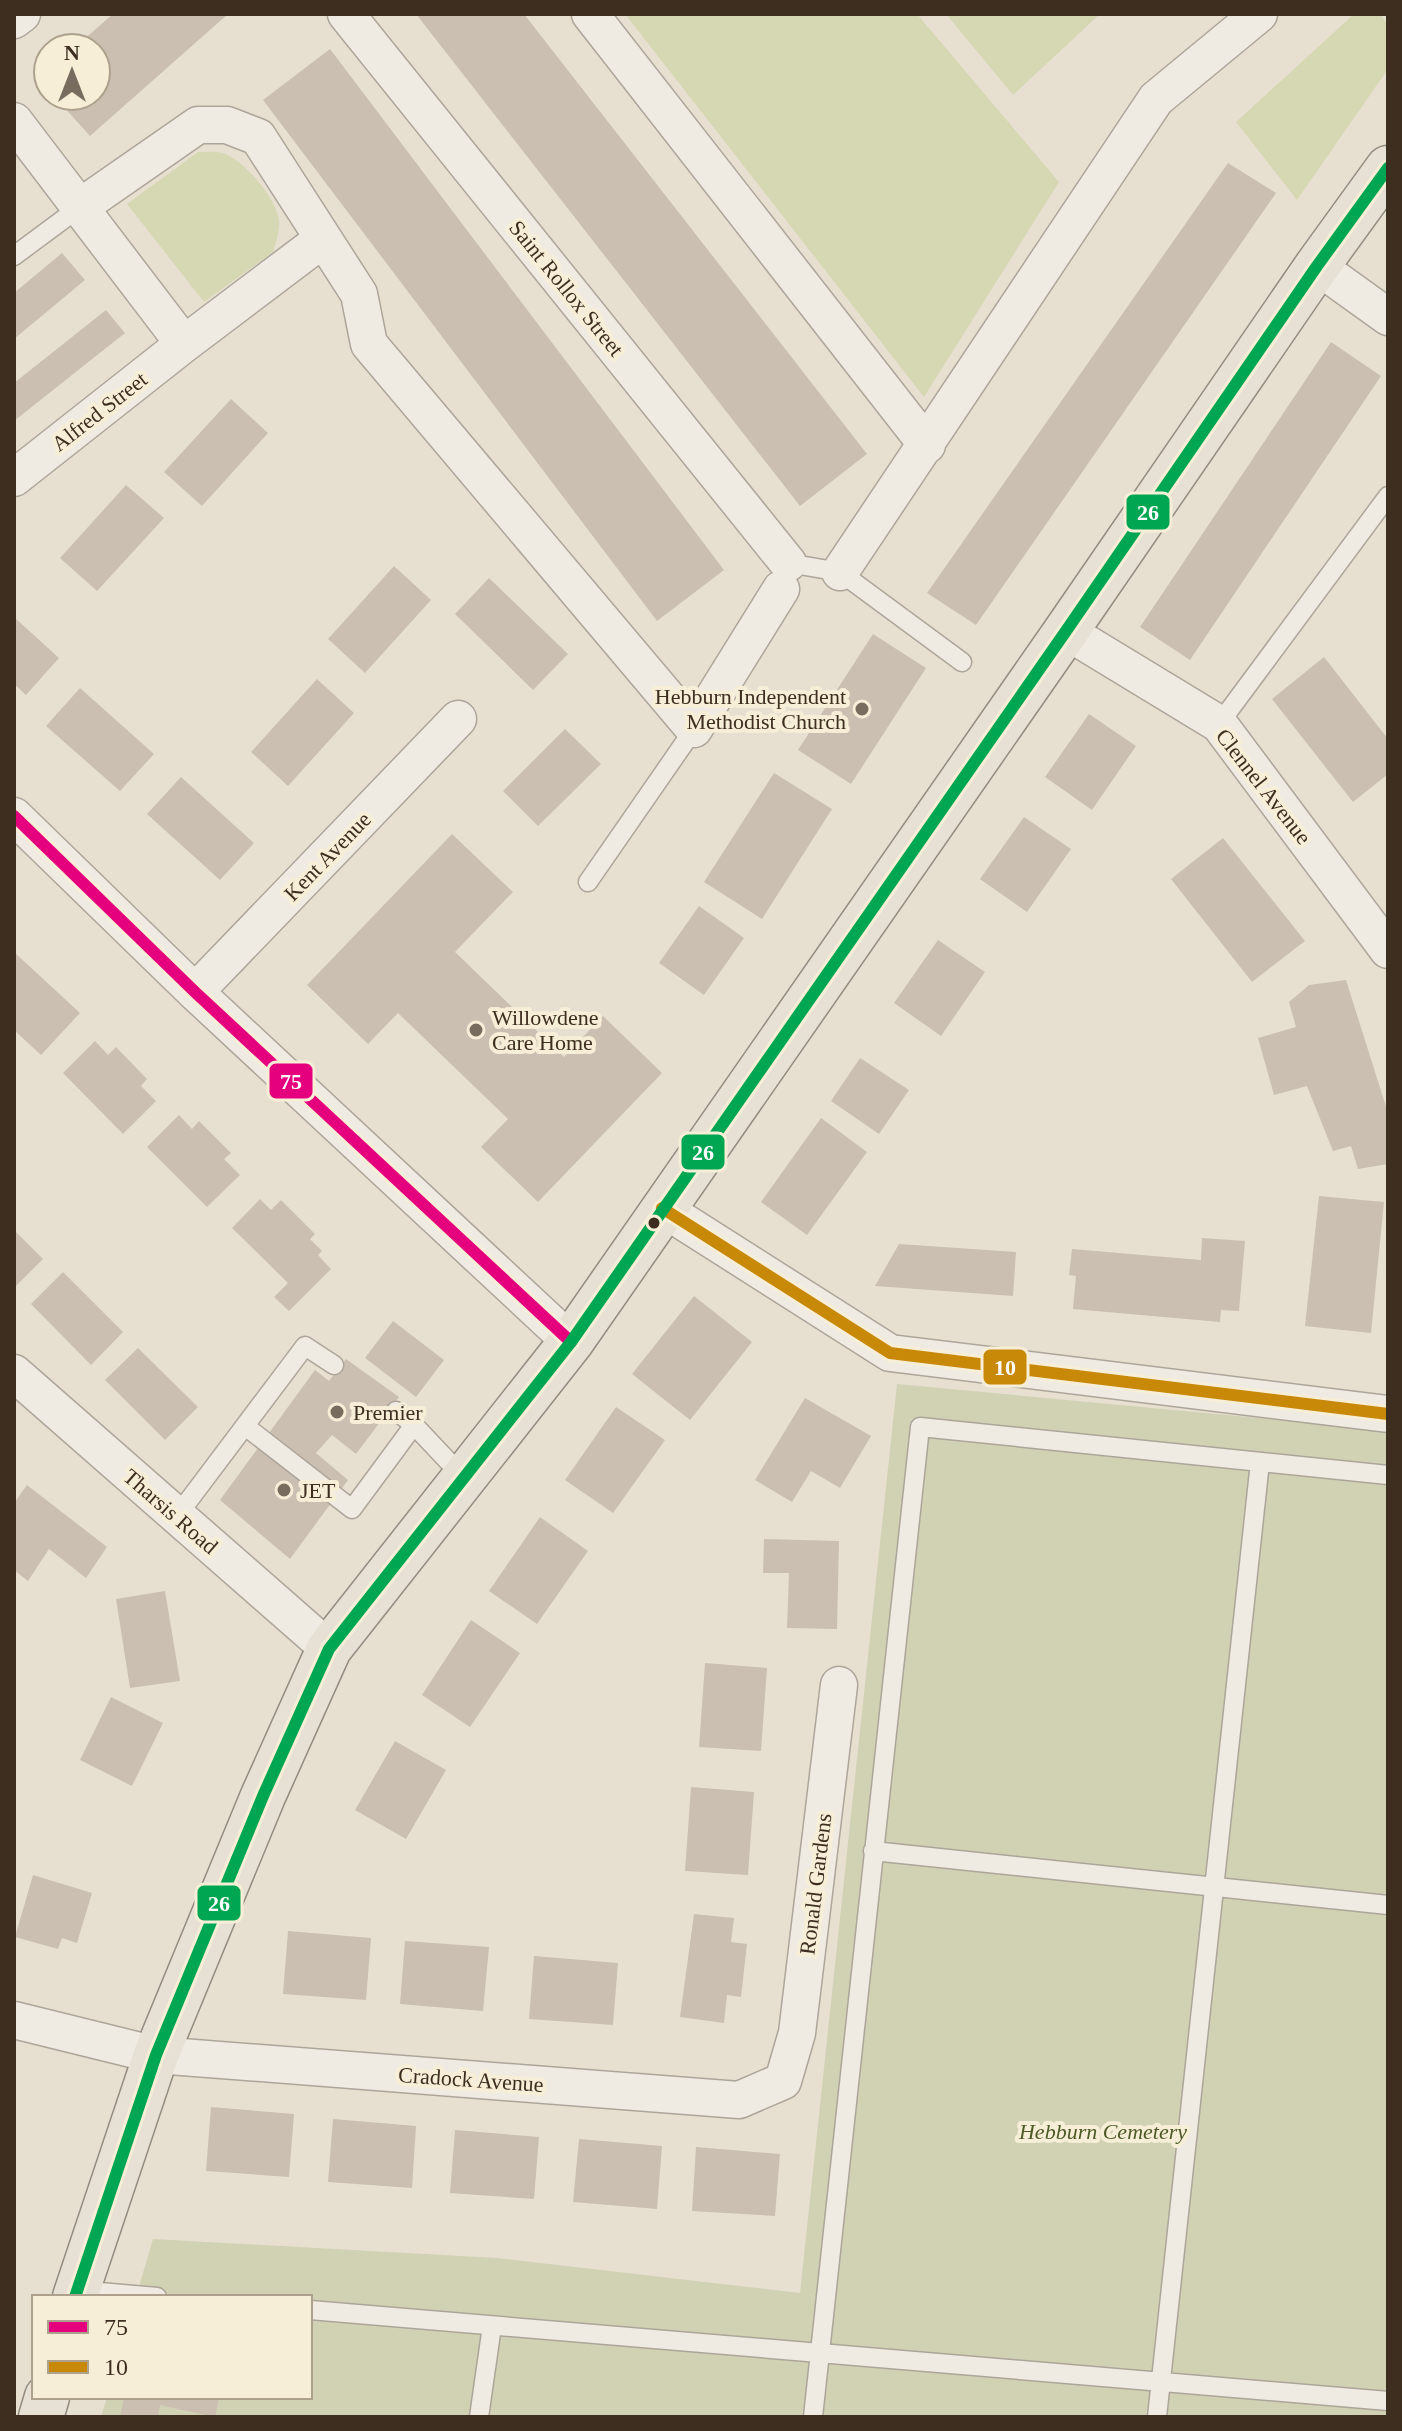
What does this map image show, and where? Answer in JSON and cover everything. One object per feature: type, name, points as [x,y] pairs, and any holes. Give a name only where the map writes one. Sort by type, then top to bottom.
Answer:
[{"type":"main road","points":[[76,2294],[156,2055],[263,1796],[329,1649],[571,1342],[1388,168]]},
{"type":"street","points":[[14,20],[22,14]]},
{"type":"street","name":"Saint Rollox Street","points":[[346,14],[784,576]]},
{"type":"street","points":[[590,14],[927,445]]},
{"type":"street","points":[[840,572],[1156,99],[1259,14]]},
{"type":"street","points":[[14,121],[184,344]]},
{"type":"street","points":[[80,207],[198,125],[227,125],[258,137],[359,294],[369,344],[694,729],[784,576]]},
{"type":"street","name":"Alfred Street","points":[[14,478],[323,239]]},
{"type":"street","points":[[1317,266],[1388,317]]},
{"type":"street","name":"Clennel Avenue","points":[[1066,631],[1219,724],[1388,950]]},
{"type":"street","name":"Kent Avenue","points":[[195,992],[458,719]]},
{"type":"street","points":[[14,816],[195,992],[571,1342]]},
{"type":"street","points":[[662,1208],[890,1353],[1388,1414]]},
{"type":"street","name":"Tharsis Road","points":[[19,1389],[177,1516],[329,1649]]},
{"type":"street","name":"Ronald Gardens","points":[[783,2081],[797,2033],[839,1685]]},
{"type":"street","name":"Cradock Avenue","points":[[14,2020],[156,2055],[739,2100],[783,2081]]},
{"type":"lane","points":[[14,256],[80,207]]},
{"type":"lane","points":[[1219,724],[1388,496]]},
{"type":"lane","points":[[784,576],[840,572],[962,662]]},
{"type":"lane","points":[[588,882],[694,729]]},
{"type":"lane","points":[[177,1516],[305,1346],[334,1365]]},
{"type":"lane","points":[[396,1411],[414,1425],[464,1478]]},
{"type":"lane","points":[[245,1426],[352,1509],[414,1425]]},
{"type":"lane","points":[[813,2417],[920,1427],[1388,1475]]},
{"type":"lane","points":[[1157,2417],[1260,1462]]},
{"type":"lane","points":[[873,1851],[1388,1905]]},
{"type":"lane","points":[[76,2294],[103,2295]]},
{"type":"lane","points":[[312,2310],[1388,2401]]},
{"type":"lane","points":[[479,2417],[492,2326]]},
{"type":"green space","points":[[625,14],[917,14],[1059,182],[924,397]]},
{"type":"green space","points":[[946,14],[1100,14],[1013,95]]},
{"type":"green space","points":[[1354,14],[1381,14],[1388,26],[1388,69],[1297,200],[1236,122]]},
{"type":"green space","points":[[198,152],[223,153],[241,164],[266,191],[279,220],[273,252],[204,302],[127,204]]},
{"type":"green space","name":"Hebburn Cemetery","points":[[897,1384],[1388,1430],[1388,2417],[101,2417],[106,2399],[312,2399],[312,2295],[137,2295],[153,2239],[497,2258],[800,2293]]},
{"type":"building","points":[[113,14],[228,14],[90,136],[68,112],[112,112],[112,32],[92,32]]},
{"type":"building","points":[[416,14],[524,14],[867,454],[800,506]]},
{"type":"building","points":[[330,49],[724,570],[657,621],[263,100]]},
{"type":"building","points":[[1228,163],[1276,193],[976,625],[927,593]]},
{"type":"building","points":[[62,253],[85,280],[14,339],[14,293]]},
{"type":"building","points":[[106,310],[125,333],[14,421],[14,383]]},
{"type":"building","points":[[1331,342],[1381,376],[1190,660],[1140,627]]},
{"type":"building","points":[[231,399],[268,433],[202,506],[164,472]]},
{"type":"building","points":[[126,485],[164,518],[97,591],[60,558]]},
{"type":"building","points":[[394,566],[431,600],[365,673],[328,639]]},
{"type":"building","points":[[489,578],[568,654],[533,690],[455,614]]},
{"type":"building","points":[[14,617],[59,658],[26,695],[14,684]]},
{"type":"building","name":"Hebburn Independent Methodist Church","points":[[873,634],[926,668],[851,784],[798,750]]},
{"type":"building","points":[[1324,657],[1388,739],[1388,774],[1353,802],[1272,699]]},
{"type":"building","points":[[317,679],[354,713],[288,786],[251,752]]},
{"type":"building","points":[[80,688],[154,754],[120,791],[46,726]]},
{"type":"building","points":[[1089,714],[1136,746],[1092,810],[1045,777]]},
{"type":"building","points":[[565,729],[601,764],[538,826],[503,791]]},
{"type":"building","points":[[774,773],[832,809],[762,919],[704,882]]},
{"type":"building","points":[[181,777],[254,843],[220,880],[147,814]]},
{"type":"building","points":[[1024,817],[1071,849],[1027,912],[980,879]]},
{"type":"building","name":"Willowdene Care Home","points":[[452,834],[513,892],[455,952],[564,1057],[603,1016],[662,1073],[538,1202],[481,1147],[508,1119],[398,1013],[368,1044],[307,985]]},
{"type":"building","points":[[1223,838],[1305,941],[1252,982],[1171,879]]},
{"type":"building","points":[[699,906],[744,938],[704,995],[659,963]]},
{"type":"building","points":[[938,940],[985,972],[941,1036],[894,1003]]},
{"type":"building","points":[[14,952],[80,1013],[41,1055],[14,1030]]},
{"type":"building","points":[[1346,980],[1388,1113],[1388,1164],[1358,1169],[1351,1146],[1333,1151],[1307,1086],[1274,1095],[1258,1038],[1296,1027],[1289,1002],[1309,985]]},
{"type":"building","points":[[95,1041],[108,1055],[116,1047],[147,1079],[141,1086],[156,1101],[123,1134],[63,1073]]},
{"type":"building","points":[[860,1058],[909,1090],[879,1134],[831,1101]]},
{"type":"building","points":[[179,1115],[192,1129],[199,1121],[231,1153],[224,1159],[240,1175],[207,1207],[147,1147]]},
{"type":"building","points":[[821,1118],[867,1152],[807,1235],[761,1202]]},
{"type":"building","points":[[1319,1196],[1384,1202],[1371,1333],[1305,1326]]},
{"type":"building","points":[[260,1199],[271,1210],[281,1200],[315,1234],[310,1239],[322,1251],[318,1255],[331,1269],[289,1311],[274,1297],[288,1283],[232,1228]]},
{"type":"building","points":[[14,1230],[43,1259],[14,1288]]},
{"type":"building","points":[[1202,1238],[1245,1241],[1239,1311],[1221,1310],[1220,1322],[1073,1309],[1076,1276],[1069,1275],[1072,1249],[1201,1260]]},
{"type":"building","points":[[899,1244],[1016,1252],[1013,1296],[875,1286]]},
{"type":"building","points":[[63,1272],[123,1332],[91,1365],[31,1304]]},
{"type":"building","points":[[694,1296],[752,1342],[690,1420],[632,1374]]},
{"type":"building","points":[[393,1321],[444,1360],[416,1397],[365,1358]]},
{"type":"building","points":[[138,1348],[198,1407],[165,1440],[105,1380]]},
{"type":"building","name":"JET","points":[[346,1359],[399,1397],[356,1454],[332,1435],[316,1453],[348,1480],[290,1559],[220,1500],[315,1370],[329,1381]]},
{"type":"building","points":[[805,1398],[871,1436],[840,1488],[811,1471],[792,1502],[755,1480]]},
{"type":"building","points":[[616,1407],[665,1440],[613,1513],[565,1480]]},
{"type":"building","points":[[27,1485],[107,1547],[86,1578],[49,1549],[28,1581],[14,1570],[14,1503]]},
{"type":"building","points":[[540,1517],[588,1551],[537,1624],[489,1591]]},
{"type":"building","points":[[764,1539],[839,1541],[837,1629],[787,1628],[789,1573],[763,1573]]},
{"type":"building","points":[[165,1591],[180,1681],[130,1688],[116,1599]]},
{"type":"building","points":[[471,1620],[520,1653],[470,1727],[422,1695]]},
{"type":"building","points":[[705,1663],[767,1668],[761,1751],[699,1747]]},
{"type":"building","points":[[111,1697],[163,1723],[132,1786],[80,1760]]},
{"type":"building","points":[[395,1741],[446,1770],[406,1839],[355,1810]]},
{"type":"building","points":[[691,1787],[754,1792],[748,1875],[685,1871]]},
{"type":"building","points":[[33,1875],[92,1893],[77,1943],[62,1938],[58,1949],[15,1937]]},
{"type":"building","points":[[694,1914],[734,1918],[731,1942],[747,1944],[741,1997],[727,1995],[724,2023],[680,2017]]},
{"type":"building","points":[[288,1931],[371,1938],[366,2000],[283,1994]]},
{"type":"building","points":[[405,1941],[489,1947],[483,2011],[400,2004]]},
{"type":"building","points":[[534,1956],[618,1963],[613,2025],[529,2019]]},
{"type":"building","points":[[211,2107],[294,2114],[289,2177],[206,2171]]},
{"type":"building","points":[[333,2119],[416,2126],[412,2188],[328,2182]]},
{"type":"building","points":[[455,2130],[539,2137],[534,2199],[450,2193]]},
{"type":"building","points":[[579,2139],[662,2146],[657,2209],[573,2202]]},
{"type":"building","points":[[696,2147],[780,2154],[775,2216],[692,2211]]},
{"type":"building","points":[[124,2399],[219,2399],[215,2417],[160,2405],[158,2417],[120,2417]]},
{"type":"transit line","name":"26","points":[[76,2295],[156,2055],[263,1796],[329,1649],[571,1342],[1388,168]]},
{"type":"transit line","name":"75","points":[[14,816],[195,992],[571,1342]]},
{"type":"transit line","name":"10","points":[[662,1208],[890,1353],[1388,1414]]},
{"type":"place","name":"Hebburn Independent Methodist Church","points":[[862,709]]},
{"type":"place","name":"Willowdene Care Home","points":[[476,1030]]},
{"type":"place","name":"Premier","points":[[337,1412]]},
{"type":"place","name":"JET","points":[[284,1490]]}]
